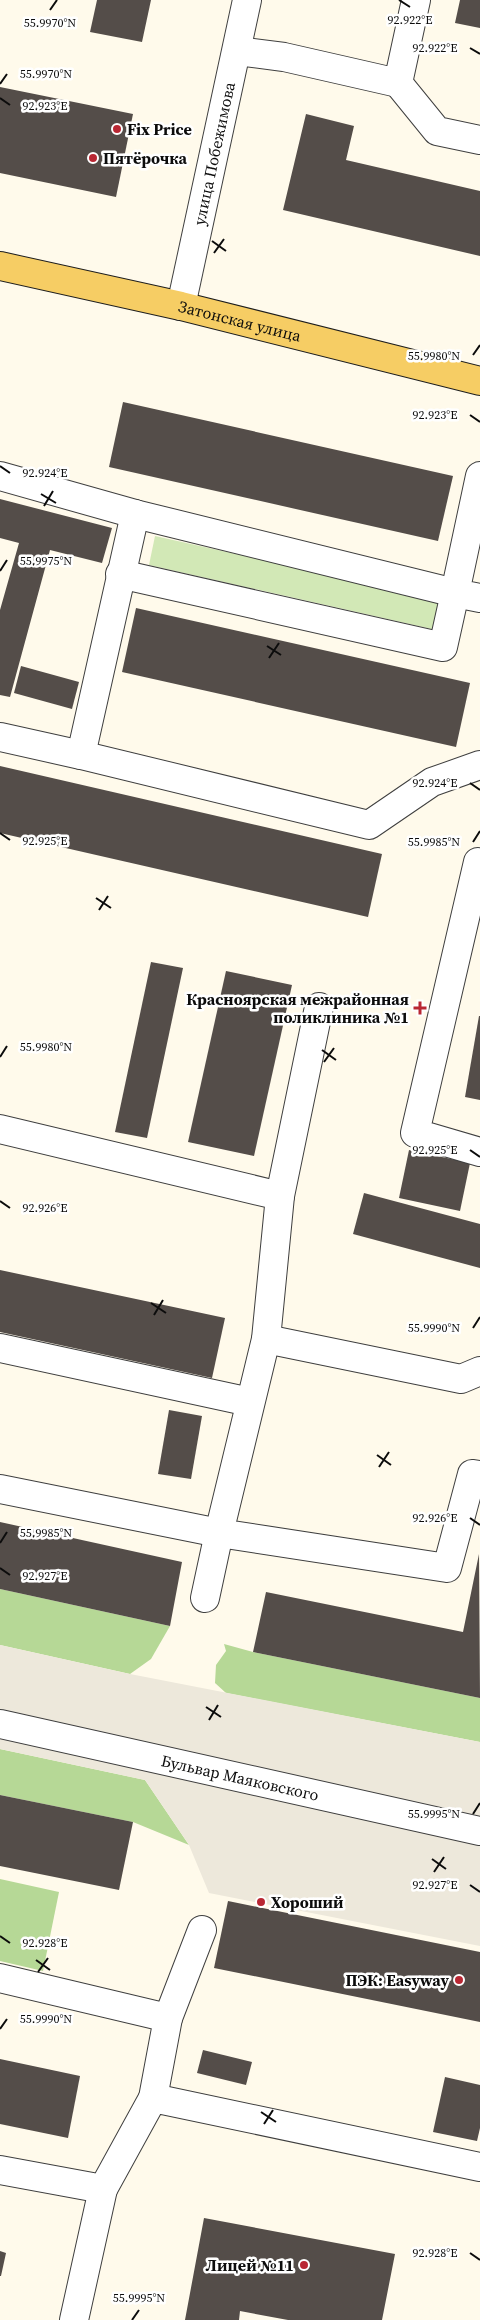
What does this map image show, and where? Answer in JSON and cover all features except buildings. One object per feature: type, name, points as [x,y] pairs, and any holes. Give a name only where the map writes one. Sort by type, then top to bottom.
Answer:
[{"type":"main road","name":"Затонская улица","points":[[0,266],[181,306],[480,381]]},
{"type":"street","name":"улица Побежимова","points":[[181,306],[248,0]]},
{"type":"street","points":[[398,83],[416,0]]},
{"type":"street","points":[[237,51],[284,57],[398,83],[437,131],[480,140]]},
{"type":"street","points":[[0,476],[135,514],[467,595]]},
{"type":"street","points":[[120,574],[443,647],[467,595],[480,476]]},
{"type":"street","points":[[81,755],[120,574],[135,514]]},
{"type":"street","points":[[0,737],[369,824],[432,782],[480,765]]},
{"type":"street","points":[[478,862],[415,1133],[480,1152]]},
{"type":"street","points":[[205,1598],[266,1339],[280,1196],[319,1007]]},
{"type":"street","points":[[0,1128],[280,1196]]},
{"type":"street","points":[[266,1339],[461,1380],[480,1371]]},
{"type":"street","points":[[0,1348],[250,1402]]},
{"type":"street","points":[[0,1489],[219,1533],[447,1568],[472,1474],[480,1475]]},
{"type":"street","name":"Бульвар Маяковского","points":[[0,1724],[480,1832]]},
{"type":"street","points":[[74,2320],[102,2189],[153,2098],[168,2018],[202,1930]]},
{"type":"street","points":[[0,1978],[168,2018]]},
{"type":"street","points":[[153,2098],[480,2167]]},
{"type":"street","points":[[0,2170],[102,2189]]},
{"type":"green space","points":[[155,536],[442,600],[436,630],[149,565]]},
{"type":"green space","points":[[0,1589],[170,1626],[151,1659],[130,1674],[0,1645]]},
{"type":"green space","points":[[224,1644],[253,1652],[480,1698],[480,1742],[226,1693],[215,1683],[216,1665],[226,1651]]},
{"type":"green space","points":[[0,1749],[145,1780],[189,1845],[133,1822],[0,1795]]},
{"type":"green space","points":[[0,1879],[59,1892],[43,1971],[0,1961]]},
{"type":"shaded area","points":[[0,1645],[130,1674],[480,1742],[480,1946],[209,1893],[189,1845],[145,1780],[0,1749]]},
{"type":"place","name":"Fix Price","points":[[117,129]]},
{"type":"place","name":"Пятёрочка","points":[[93,158]]},
{"type":"place","name":"Красноярская межрайонная поликлиника №1","points":[[420,1008]]},
{"type":"place","name":"Хороший","points":[[261,1902]]},
{"type":"place","name":"ПЭК: Easyway","points":[[459,1980]]},
{"type":"place","name":"Лицей №11","points":[[304,2265]]}]
